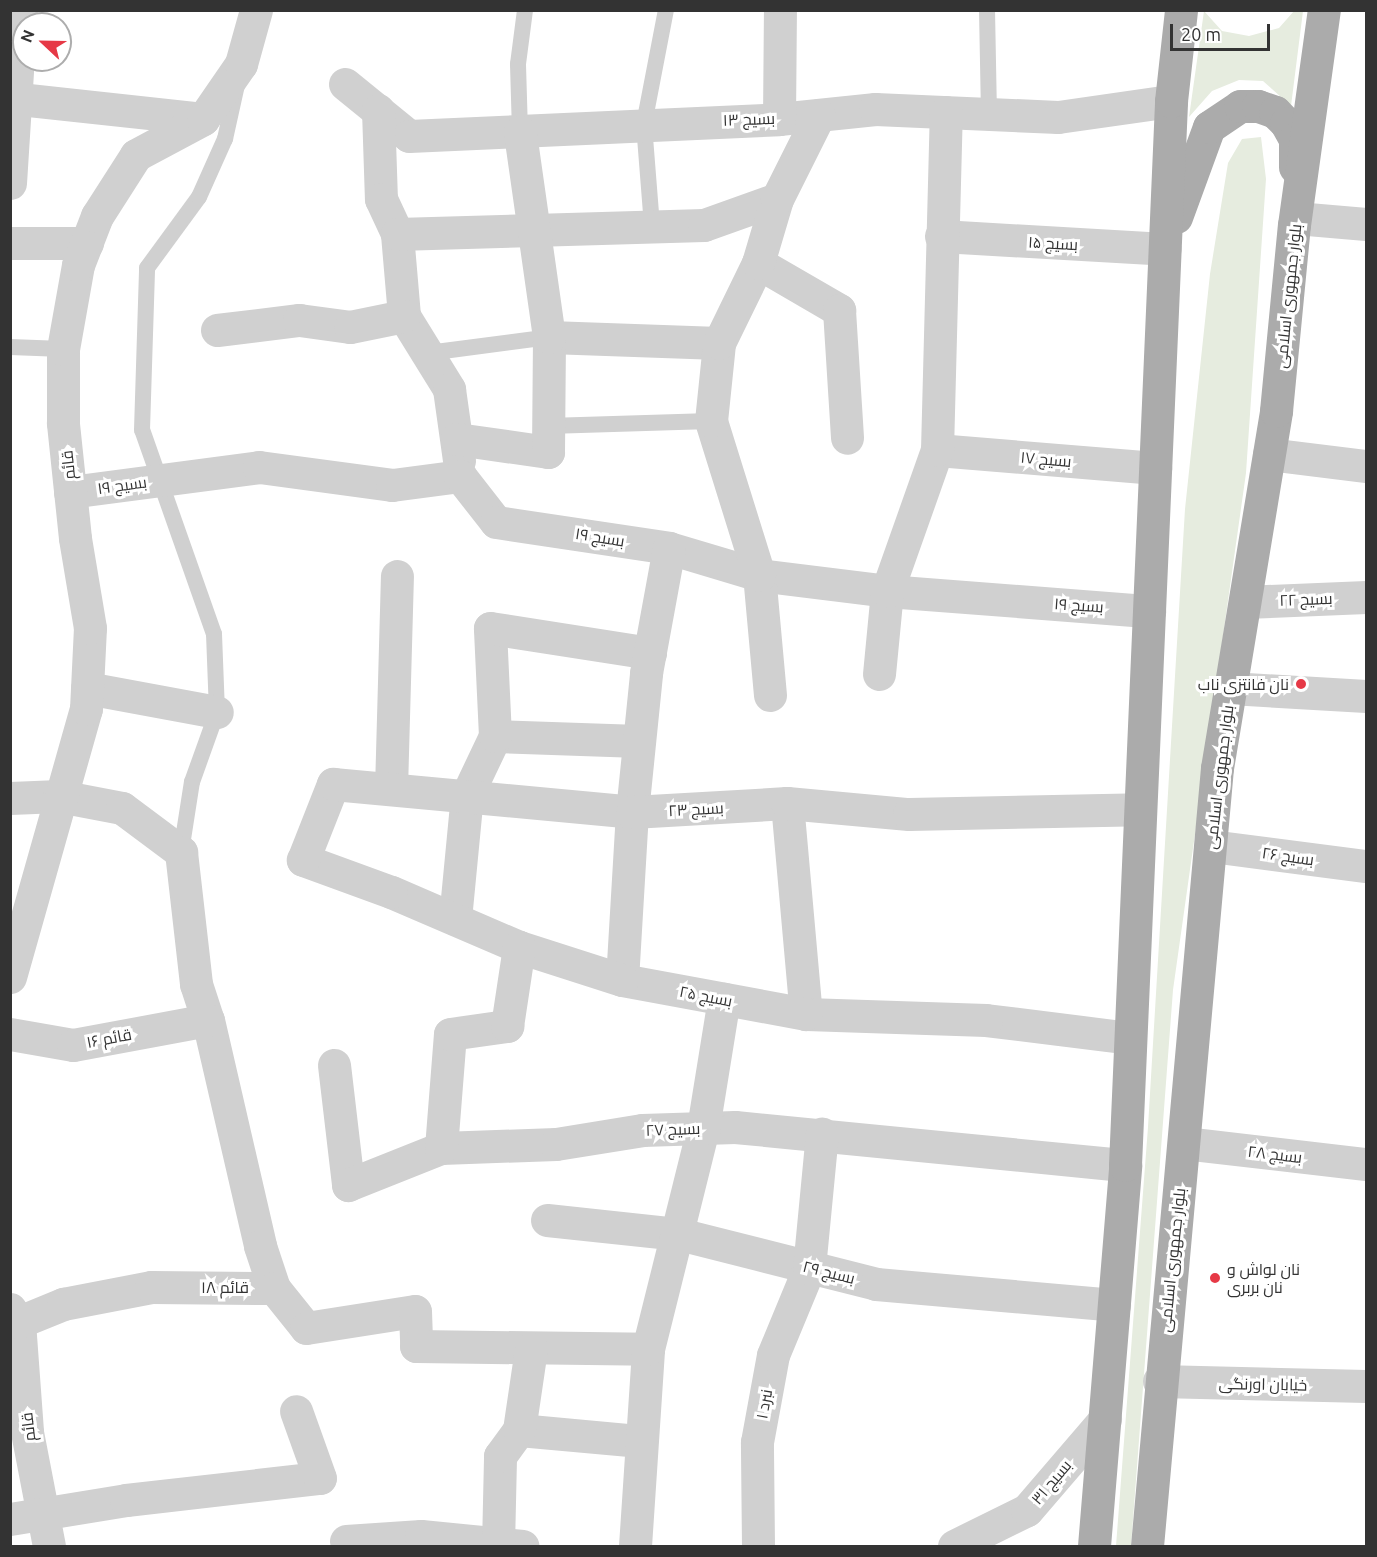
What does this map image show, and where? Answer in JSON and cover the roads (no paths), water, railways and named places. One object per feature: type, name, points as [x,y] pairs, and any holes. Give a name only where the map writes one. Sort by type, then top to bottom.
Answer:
[{"type":"main road","points":[[1094,1546],[1125,1165],[1171,101],[1180,10]]},
{"type":"main road","name":"بلوار جمهوری اسلامی","points":[[1147,1546],[1159,1382],[1184,1143],[1210,846],[1230,688],[1269,454],[1295,222],[1324,10]]},
{"type":"main road","points":[[1165,249],[1209,127],[1240,106],[1275,112],[1294,139],[1295,222]]},
{"type":"street","points":[[10,183],[12,98],[21,10]]},
{"type":"street","name":"قائم","points":[[10,977],[23,884],[59,796],[86,709],[90,628],[70,492],[63,423],[63,349],[78,265],[97,216],[136,155],[203,119],[241,64],[256,10]]},
{"type":"street","points":[[779,118],[780,10]]},
{"type":"street","name":"بسیج ۱۳","points":[[345,84],[410,136],[779,118],[875,109],[1058,117],[1171,101]]},
{"type":"street","points":[[12,98],[203,119]]},
{"type":"street","points":[[378,110],[381,199],[397,234],[404,316],[449,389],[460,476]]},
{"type":"street","points":[[879,674],[886,591],[937,450],[943,332],[941,236],[946,112]]},
{"type":"street","points":[[770,695],[759,575],[711,422],[719,343],[758,263],[777,200],[819,115]]},
{"type":"street","points":[[457,439],[548,452],[549,337],[536,230],[520,132]]},
{"type":"street","points":[[397,234],[705,225],[777,200]]},
{"type":"street","points":[[1295,222],[1366,224]]},
{"type":"street","name":"بسیج ۱۵","points":[[941,236],[1165,249]]},
{"type":"street","points":[[10,243],[87,243]]},
{"type":"street","points":[[758,263],[838,310],[847,438]]},
{"type":"street","points":[[217,330],[299,320],[350,327],[404,316]]},
{"type":"street","points":[[549,337],[719,343]]},
{"type":"street","name":"بسیج ۱۷","points":[[937,450],[1155,468]]},
{"type":"street","points":[[1269,454],[1366,466]]},
{"type":"street","name":"بسیج ۱۹","points":[[70,492],[259,467],[392,485],[460,476],[496,522],[669,548],[759,575],[886,591],[1149,611]]},
{"type":"street","points":[[622,980],[632,812],[639,741],[650,653],[669,548]]},
{"type":"street","points":[[391,789],[397,576]]},
{"type":"street","name":"بسیج ۲۲","points":[[1245,602],[1366,597]]},
{"type":"street","points":[[455,919],[467,795],[495,736],[490,628],[650,653]]},
{"type":"street","points":[[87,688],[218,712]]},
{"type":"street","points":[[1230,688],[1366,696]]},
{"type":"street","points":[[495,736],[639,741]]},
{"type":"street","name":"بسیج ۲۳","points":[[303,860],[333,784],[632,812],[787,803],[909,814],[1140,809]]},
{"type":"street","points":[[10,798],[59,796],[122,808],[181,852],[196,984],[208,1020],[260,1246],[274,1288],[306,1328],[415,1311],[416,1346],[648,1349]]},
{"type":"street","points":[[787,803],[806,1014]]},
{"type":"street","name":"بسیج ۲۶","points":[[1210,846],[1366,866]]},
{"type":"street","name":"بسیج ۲۵","points":[[303,860],[455,919],[519,947],[622,980],[806,1014],[986,1020],[1130,1038]]},
{"type":"street","points":[[441,1148],[450,1034],[507,1026],[519,947]]},
{"type":"street","points":[[635,1546],[648,1349],[679,1234],[703,1128],[724,999]]},
{"type":"street","name":"قائم ۱۶","points":[[10,1034],[73,1045],[208,1020]]},
{"type":"street","name":"بسیج ۲۷","points":[[334,1065],[348,1185],[441,1148],[556,1144],[642,1130],[703,1128],[822,1134],[1125,1165]]},
{"type":"street","name":"نبرد ۱","points":[[758,1546],[757,1442],[773,1355],[808,1268],[822,1134]]},
{"type":"street","name":"بسیج ۲۸","points":[[1184,1143],[1366,1164]]},
{"type":"street","name":"بسیج ۲۹","points":[[547,1220],[679,1234],[876,1284],[1114,1305]]},
{"type":"street","name":"قائم ۱۸","points":[[13,1317],[63,1304],[151,1287],[274,1288]]},
{"type":"street","name":"قائم","points":[[13,1317],[27,1432],[26,1516],[49,1546]]},
{"type":"street","points":[[498,1546],[500,1456],[519,1430],[531,1349]]},
{"type":"street","name":"خیابان اورنگی","points":[[1159,1382],[1366,1386]]},
{"type":"street","points":[[26,1516],[126,1500],[320,1478],[296,1411]]},
{"type":"street","name":"بسیج ۳۱","points":[[954,1546],[1027,1510],[1105,1419]]},
{"type":"street","points":[[519,1430],[641,1441]]},
{"type":"street","points":[[346,1541],[421,1536],[498,1546],[523,1546]]},
{"type":"lane","points":[[520,132],[518,64],[525,10]]},
{"type":"lane","points":[[652,226],[644,124],[666,10]]},
{"type":"lane","points":[[987,10],[989,114]]},
{"type":"lane","points":[[181,852],[192,782],[218,712],[213,634],[142,430],[147,268],[199,197],[225,139],[241,64]]},
{"type":"lane","points":[[428,353],[549,337]]},
{"type":"lane","points":[[10,347],[63,349]]},
{"type":"lane","points":[[548,426],[711,422]]},
{"type":"place","name":"نان فانتزی ناب","points":[[1301,684]]},
{"type":"place","name":"نان لواش و نان بربری","points":[[1215,1278]]}]
